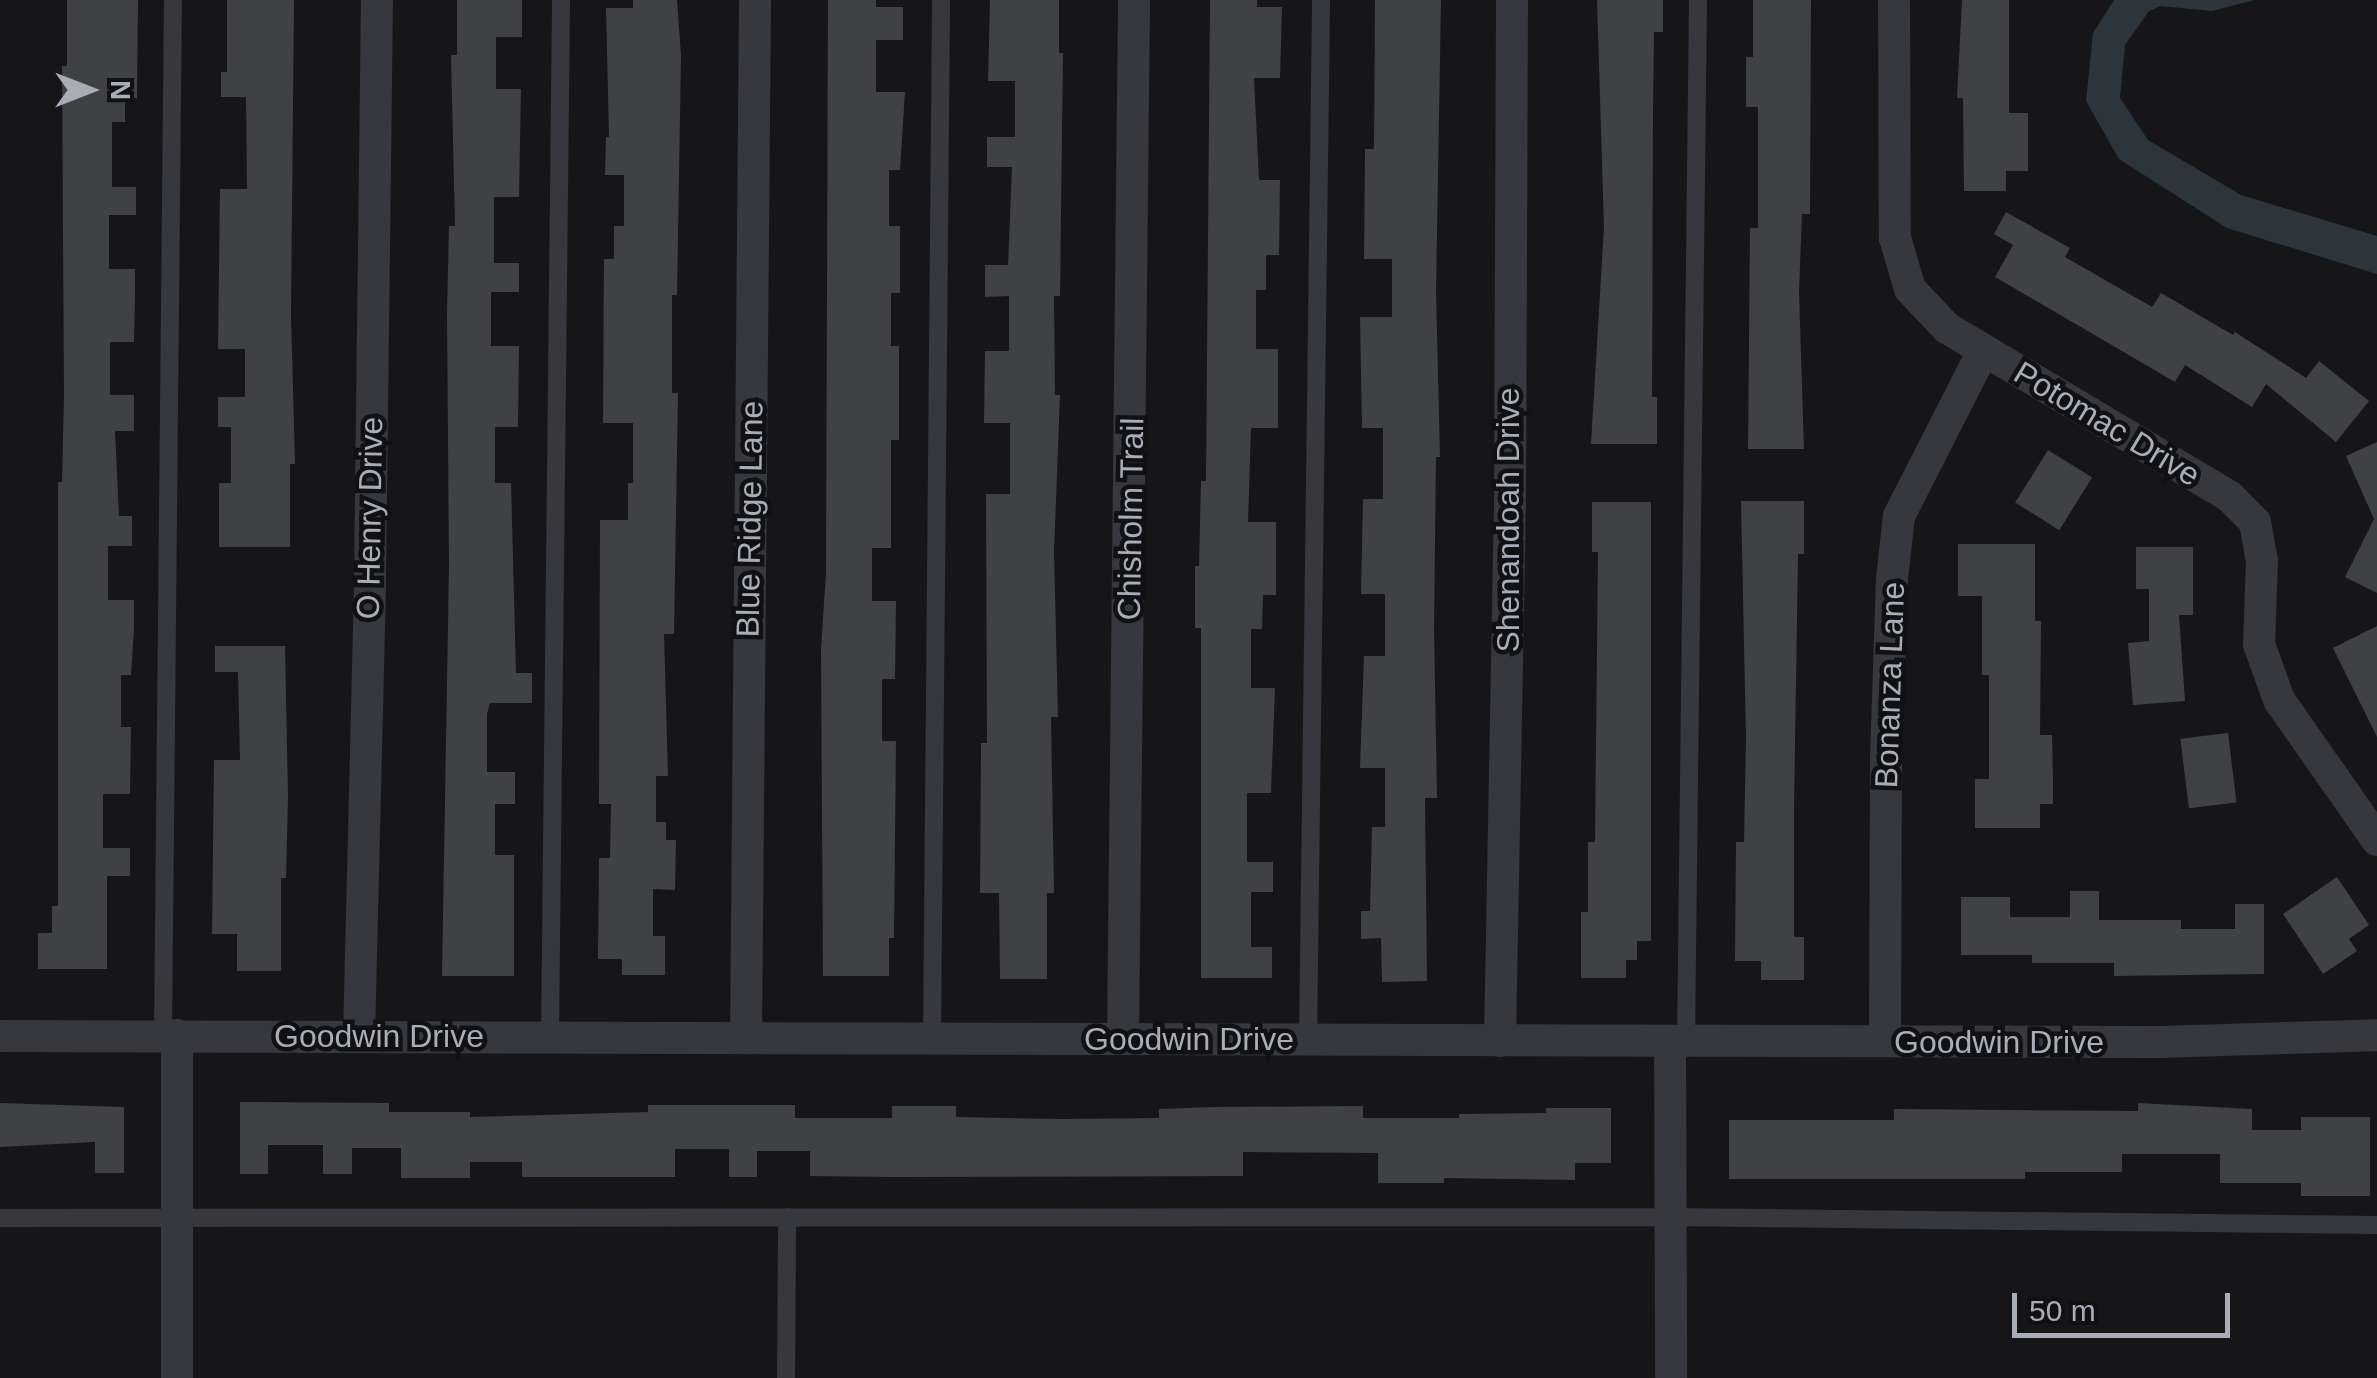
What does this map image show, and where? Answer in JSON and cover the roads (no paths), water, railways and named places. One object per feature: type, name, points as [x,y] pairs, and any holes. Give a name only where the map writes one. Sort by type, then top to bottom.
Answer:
[{"type":"street","name":"O Henry Drive","points":[[358,1037],[370,579],[376,0]]},
{"type":"street","name":"Blue Ridge Lane","points":[[746,1037],[756,0]]},
{"type":"street","name":"Chisholm Trail","points":[[1123,1038],[1134,0]]},
{"type":"street","name":"Shenandoah Drive","points":[[1500,1041],[1510,502],[1512,0]]},
{"type":"street","name":"Potomac Drive","points":[[1894,0],[1895,238],[1910,289],[1948,328],[2230,497],[2254,522],[2262,560],[2259,644],[2279,700],[2377,840]]},
{"type":"street","name":"Bonanza Lane","points":[[1884,1041],[1887,738],[1898,516],[1983,350]]},
{"type":"street","points":[[170,1035],[178,1218],[178,1378]]},
{"type":"street","name":"Goodwin Drive","points":[[0,1036],[2160,1042],[2377,1035]]},
{"type":"street","points":[[1671,1378],[1670,1217],[1678,1042]]},
{"type":"lane","points":[[170,1035],[173,0]]},
{"type":"lane","points":[[550,1037],[560,0]]},
{"type":"lane","points":[[932,1038],[941,0]]},
{"type":"lane","points":[[1308,1040],[1321,0]]},
{"type":"lane","points":[[1678,1042],[1698,0]]},
{"type":"lane","points":[[786,1378],[787,1217]]},
{"type":"lane","points":[[0,1218],[1670,1217],[2377,1226]]}]
